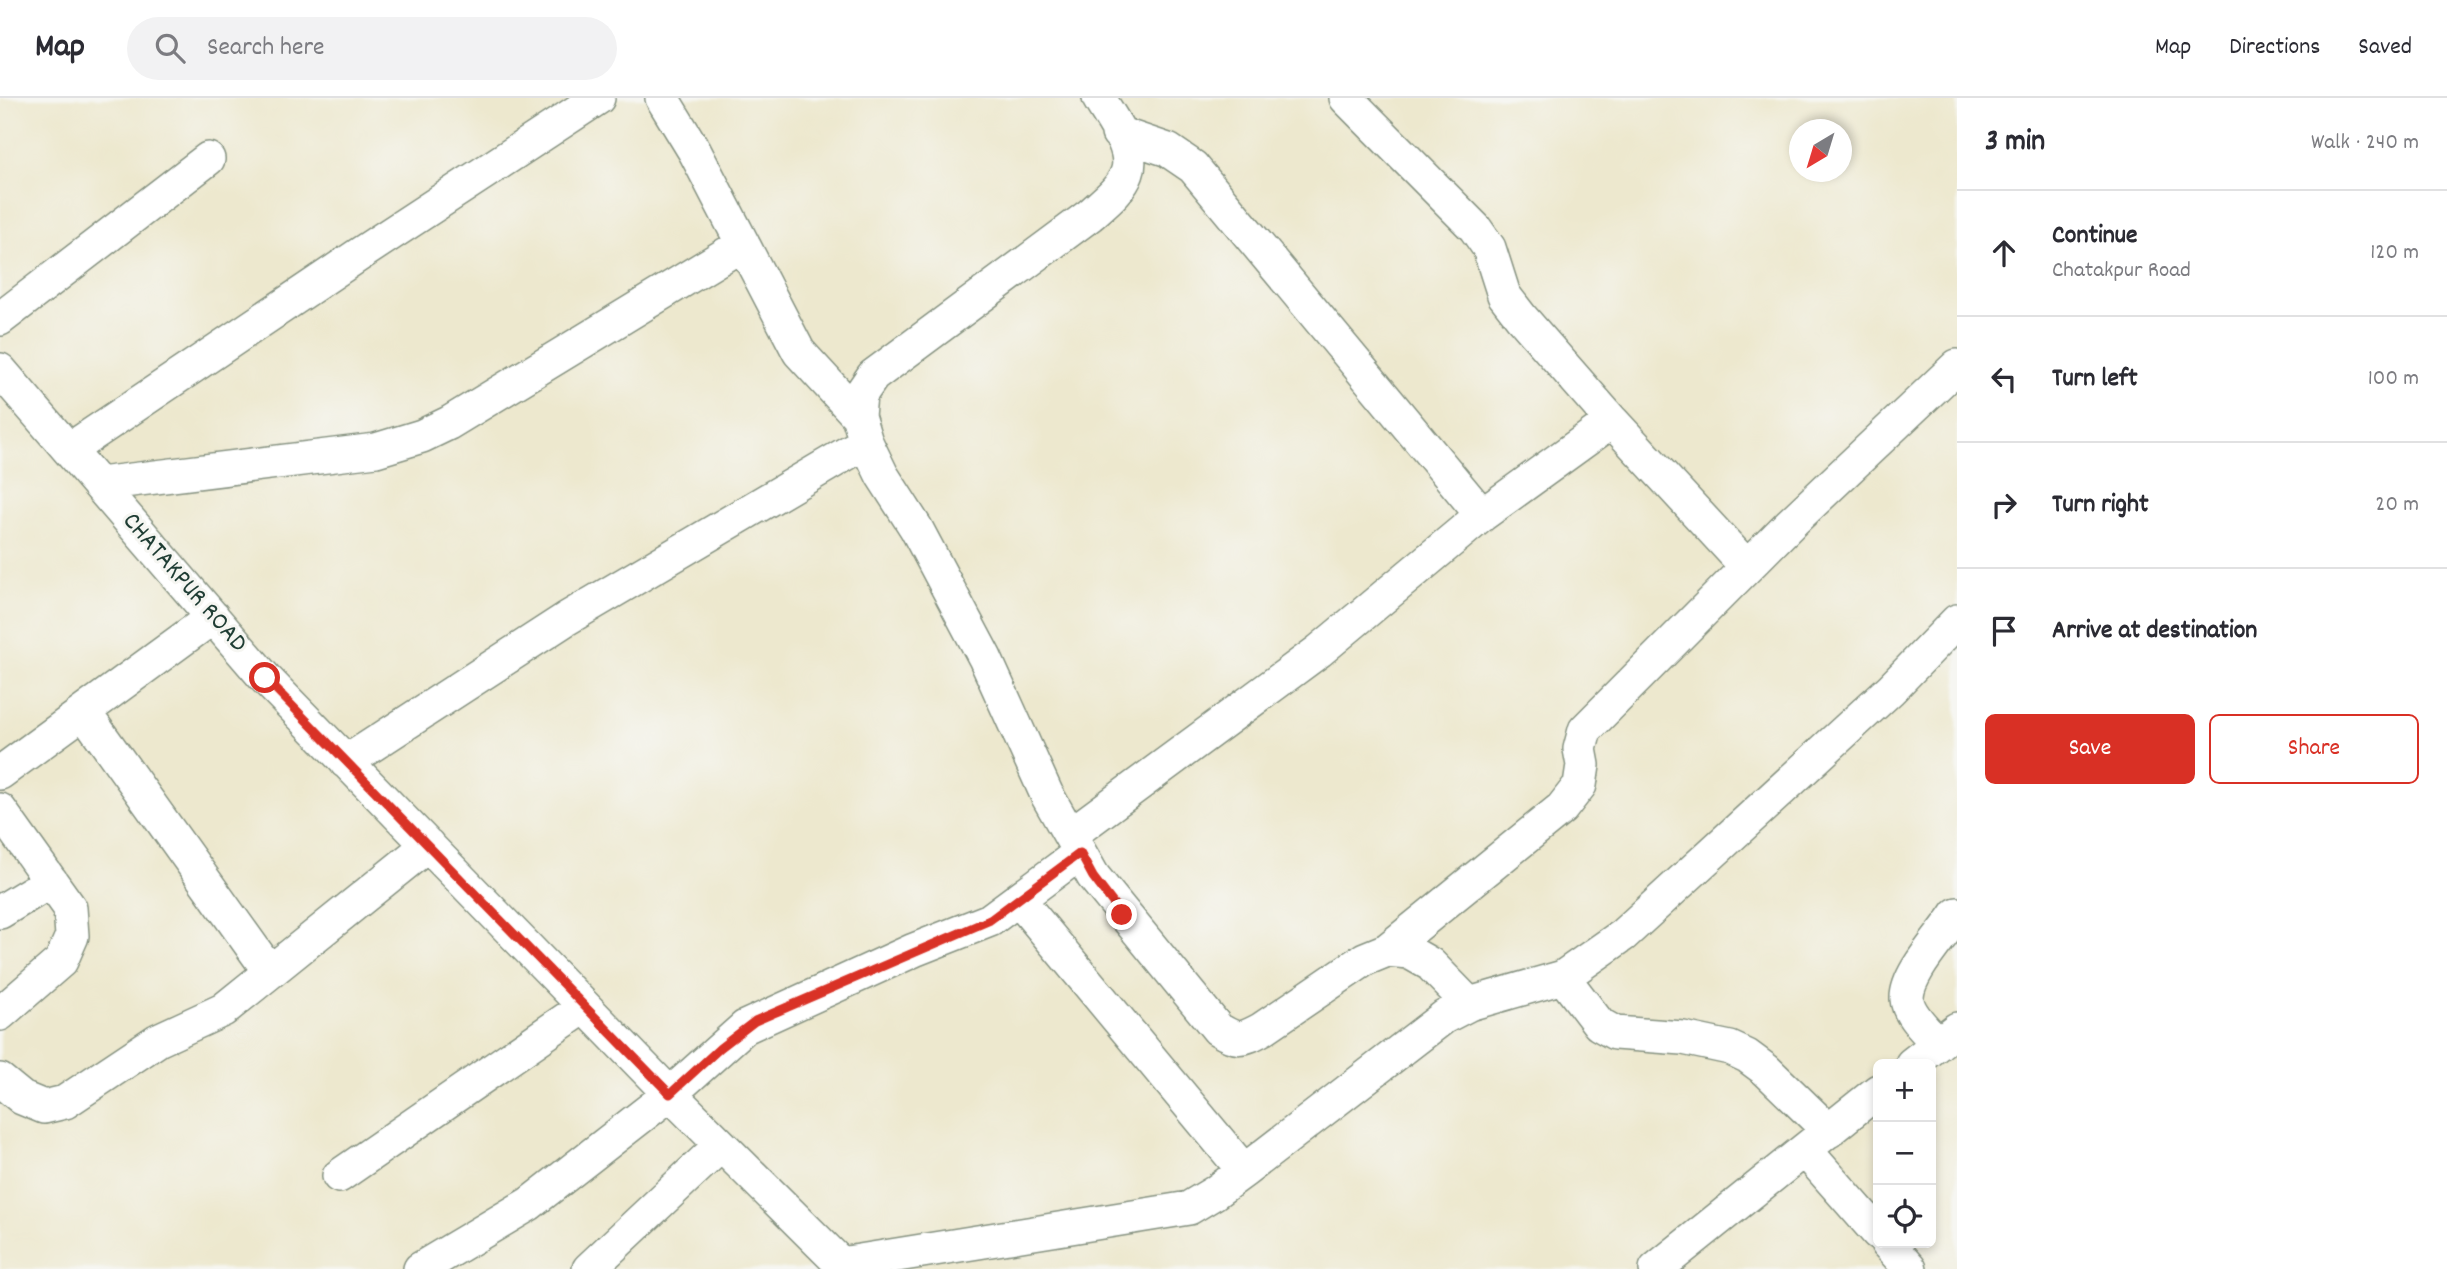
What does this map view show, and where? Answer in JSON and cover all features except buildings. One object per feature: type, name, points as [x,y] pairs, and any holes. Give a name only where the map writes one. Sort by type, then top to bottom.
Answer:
[{"type":"street","points":[[69,450],[598,98]]},
{"type":"street","points":[[662,98],[695,152],[799,352],[862,429],[882,475],[916,528],[985,658],[1047,795],[1093,877],[1217,1029],[1232,1038],[1246,1038],[1262,1029],[1365,959],[1387,950],[1562,808],[1580,785],[1583,765],[1580,749],[1585,730],[1747,567],[1957,366]]},
{"type":"street","points":[[862,429],[860,395],[873,376],[1053,244],[1113,194],[1128,173],[1128,150],[1099,98]]},
{"type":"street","points":[[1346,98],[1475,228],[1489,248],[1504,295],[1521,317],[1612,421],[1747,567]]},
{"type":"street","points":[[1118,133],[1168,150],[1193,167],[1482,515]]},
{"type":"street","points":[[0,318],[208,159]]},
{"type":"street","points":[[99,484],[376,450],[422,436],[449,423],[743,244]]},
{"type":"street","name":"CHATAKPUR ROAD","points":[[0,370],[265,678],[584,1007],[844,1266]]},
{"type":"street","points":[[420,1269],[529,1204],[670,1094],[720,1048],[755,1021],[990,920],[1019,900],[1075,844],[1319,651],[1482,515],[1612,421]]},
{"type":"street","points":[[346,762],[862,429]]},
{"type":"street","points":[[0,773],[213,617]]},
{"type":"street","points":[[844,1266],[1189,1208],[1244,1171],[1444,1017],[1469,1004],[1563,977],[1623,935],[1891,689],[1957,621]]},
{"type":"street","points":[[83,712],[271,972]]},
{"type":"street","points":[[0,810],[70,908],[72,936],[61,961],[0,1014]]},
{"type":"street","points":[[0,1080],[22,1098],[44,1107],[65,1102],[158,1040],[223,1010],[428,845]]},
{"type":"street","points":[[0,912],[51,881]]},
{"type":"street","points":[[1019,900],[1244,1171]]},
{"type":"street","points":[[1936,1046],[1907,1000],[1911,980],[1957,914]]},
{"type":"street","points":[[1387,950],[1409,952],[1430,964],[1469,1004]]},
{"type":"street","points":[[1563,977],[1599,1024],[1615,1033],[1683,1038],[1730,1048],[1766,1070],[1817,1140],[1873,1225]]},
{"type":"street","points":[[339,1176],[584,1007]]},
{"type":"street","points":[[1656,1269],[1873,1095]]},
{"type":"street","points":[[589,1269],[722,1145]]},
{"type":"street","points":[[1891,1248],[1910,1269]]},
{"type":"route","points":[[265,678],[670,1094],[720,1048],[755,1021],[914,950],[990,920],[1080,853],[1093,877],[1122,915]]}]
